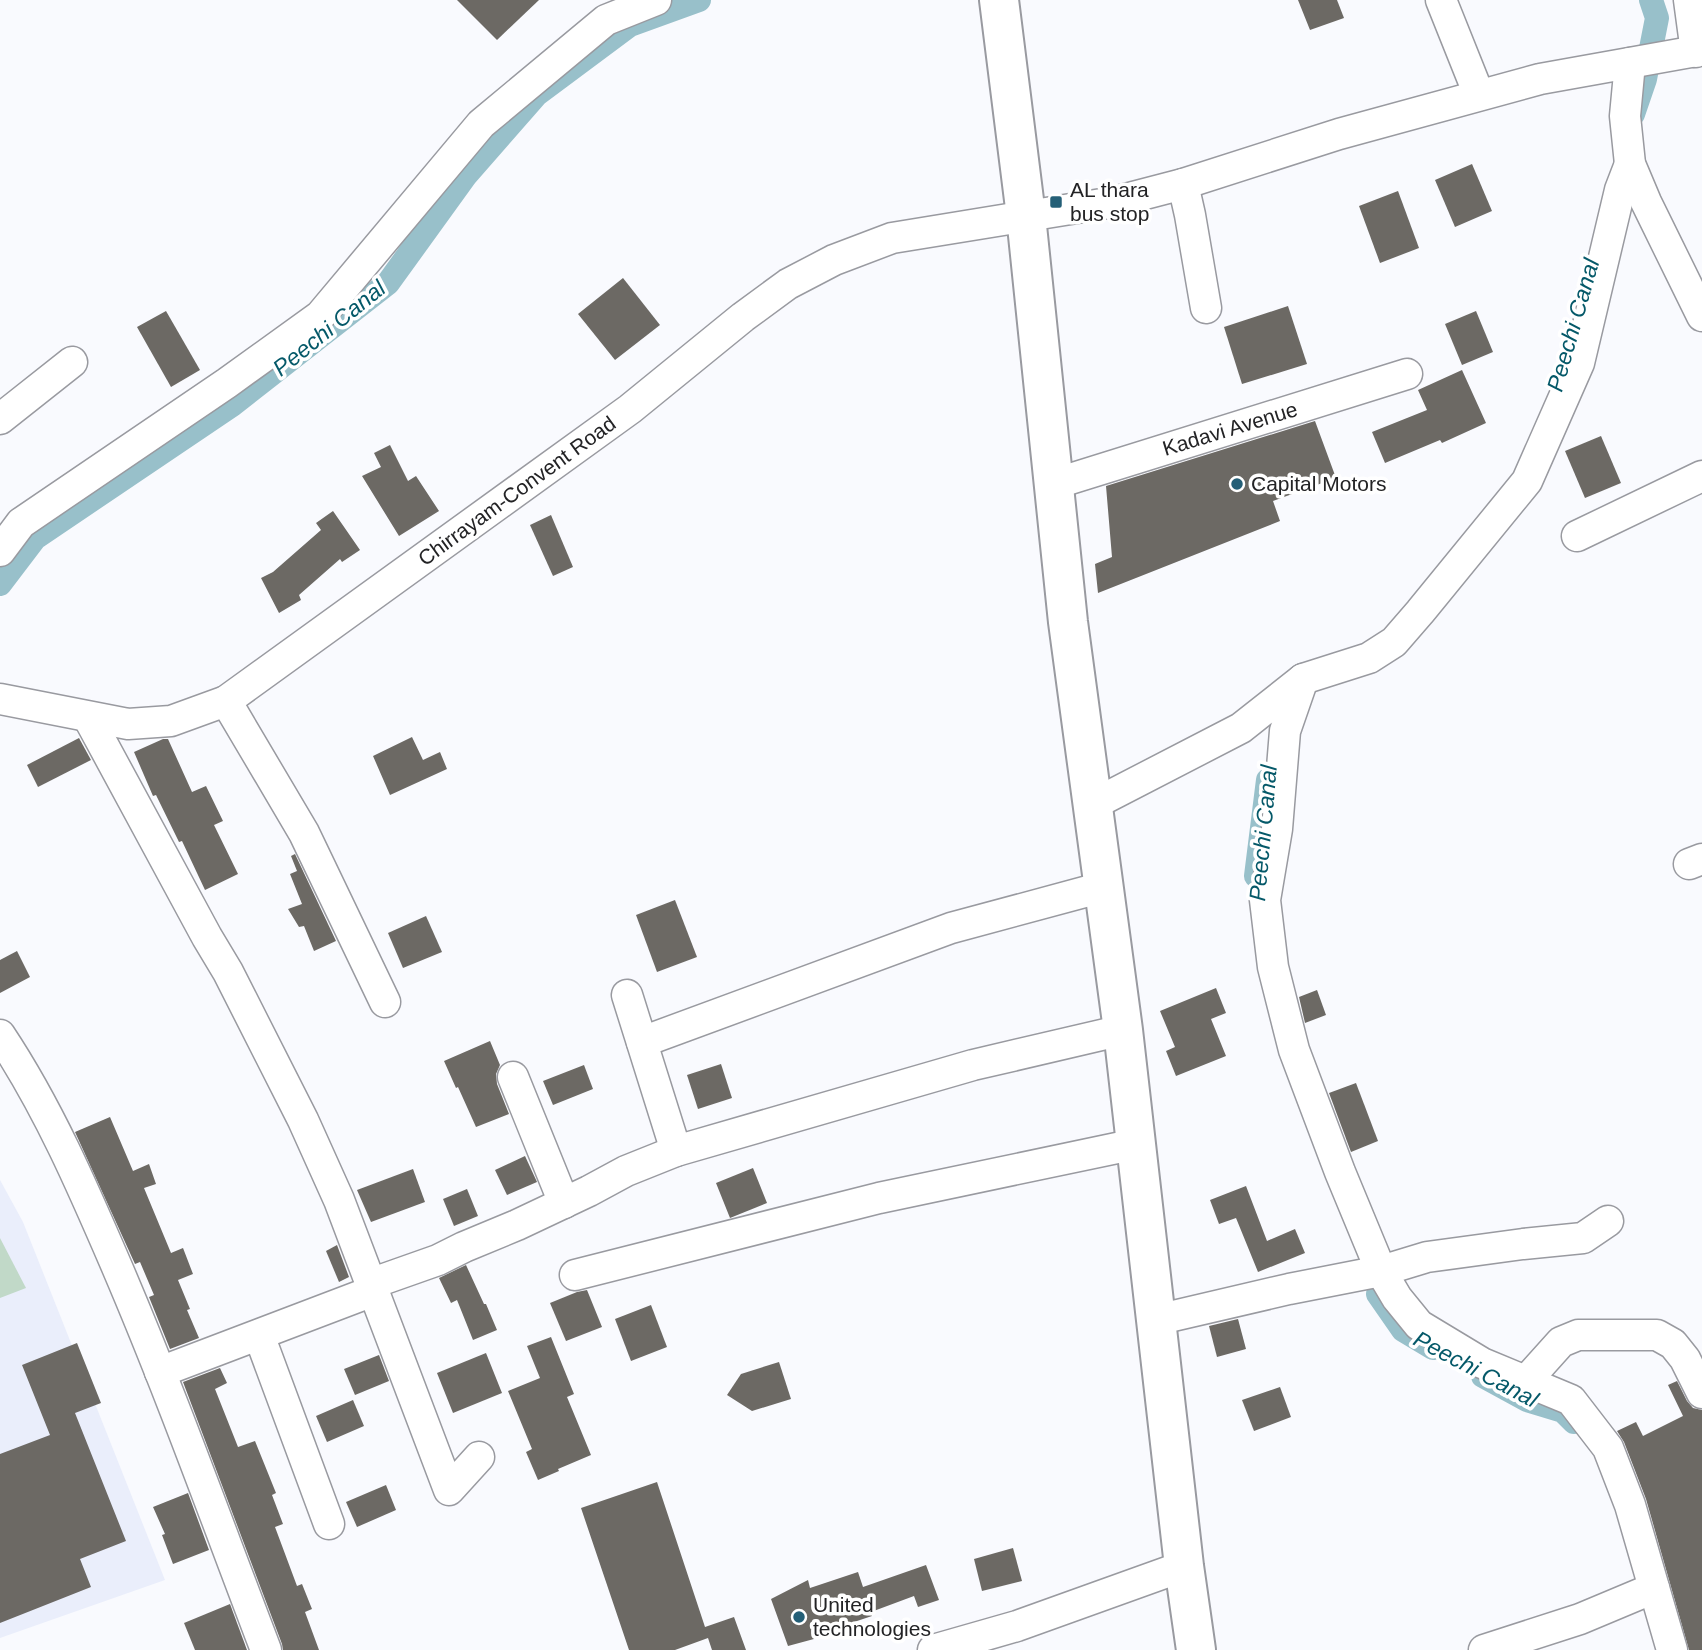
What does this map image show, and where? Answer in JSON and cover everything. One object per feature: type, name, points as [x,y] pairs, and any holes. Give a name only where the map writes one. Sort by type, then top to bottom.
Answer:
[{"type":"main road","points":[[999,0],[1026,216],[1068,622],[1123,1030],[1196,1650]]},
{"type":"street","points":[[0,551],[21,523],[228,383],[320,316],[481,124],[606,20],[656,0]]},
{"type":"street","points":[[1441,0],[1479,95]]},
{"type":"street","points":[[1689,0],[1699,51]]},
{"type":"street","name":"Chirrayam-Convent Road","points":[[0,699],[128,724],[171,720],[226,701],[619,417],[788,284],[834,260],[892,238],[1114,202],[1183,184],[1339,134],[1541,79],[1699,51]]},
{"type":"street","points":[[1631,63],[1625,116],[1629,154],[1646,202],[1702,316]]},
{"type":"street","points":[[1092,805],[1241,728],[1303,679],[1369,658],[1394,642],[1527,481],[1579,363],[1629,154]]},
{"type":"street","points":[[1183,184],[1206,308]]},
{"type":"street","points":[[0,419],[72,362]]},
{"type":"street","name":"Kadavi Avenue","points":[[1054,484],[1407,374]]},
{"type":"street","points":[[1577,536],[1702,476]]},
{"type":"street","points":[[1303,679],[1285,731],[1277,829],[1265,900],[1273,967],[1294,1050],[1340,1172],[1367,1274],[1397,1298],[1419,1325],[1482,1363],[1571,1400],[1608,1448],[1630,1505],[1672,1650]]},
{"type":"street","points":[[226,701],[304,833],[386,1002]]},
{"type":"street","points":[[88,717],[228,972],[303,1120],[339,1200],[449,1490],[479,1457]]},
{"type":"street","points":[[642,1042],[951,928],[1103,887]]},
{"type":"street","points":[[628,995],[676,1151]]},
{"type":"street","points":[[160,1371],[259,1335],[438,1260],[564,1203],[626,1171],[676,1151],[973,1065],[1123,1030]]},
{"type":"street","points":[[0,1035],[22,1068],[66,1152],[104,1235],[160,1371],[266,1650]]},
{"type":"street","points":[[513,1077],[564,1203]]},
{"type":"street","points":[[575,1275],[879,1198],[1136,1144]]},
{"type":"street","points":[[1156,1320],[1367,1274],[1427,1257],[1583,1238],[1608,1221]]},
{"type":"street","points":[[259,1335],[329,1524]]},
{"type":"street","points":[[1526,1381],[1561,1342],[1578,1335],[1657,1335],[1673,1344],[1685,1359],[1702,1393]]},
{"type":"street","points":[[933,1650],[1017,1626],[1184,1566]]},
{"type":"street","points":[[1484,1650],[1580,1619],[1654,1588]]},
{"type":"shaded area","points":[[0,1180],[23,1222],[165,1580],[0,1638]]},
{"type":"green space","points":[[0,1238],[26,1288],[0,1298]]},
{"type":"building","points":[[457,0],[539,0],[497,40]]},
{"type":"building","points":[[1298,0],[1337,0],[1344,18],[1310,30]]},
{"type":"building","points":[[1472,164],[1492,211],[1455,227],[1435,180]]},
{"type":"building","points":[[1398,191],[1419,248],[1380,263],[1359,206]]},
{"type":"building","points":[[623,278],[660,325],[615,360],[578,314]]},
{"type":"building","points":[[1288,306],[1307,364],[1242,384],[1224,327]]},
{"type":"building","points":[[166,311],[200,370],[171,387],[137,327]]},
{"type":"building","points":[[1476,311],[1493,352],[1462,365],[1445,324]]},
{"type":"building","points":[[1462,370],[1486,423],[1442,443],[1440,440],[1385,463],[1372,432],[1427,410],[1418,390]]},
{"type":"building","points":[[1315,421],[1336,478],[1273,501],[1280,521],[1098,593],[1095,564],[1112,557],[1106,486]]},
{"type":"building","points":[[1601,436],[1621,483],[1585,498],[1565,451]]},
{"type":"building","points":[[390,445],[408,481],[416,476],[439,511],[399,536],[362,476],[381,467],[374,453]]},
{"type":"building","points":[[333,511],[360,550],[342,562],[340,559],[299,595],[301,600],[279,613],[261,578],[273,572],[321,530],[316,523]]},
{"type":"building","points":[[551,515],[573,567],[553,576],[530,525]]},
{"type":"building","points":[[412,737],[423,760],[440,752],[447,769],[390,795],[373,756]]},
{"type":"building","points":[[79,738],[91,760],[38,787],[27,765]]},
{"type":"building","points":[[168,739],[192,792],[206,786],[223,821],[214,825],[238,874],[205,890],[182,841],[179,842],[156,795],[153,796],[134,752]]},
{"type":"building","points":[[295,854],[336,941],[314,951],[304,926],[299,927],[288,909],[302,904],[290,874],[297,871],[291,856]]},
{"type":"building","points":[[675,900],[697,957],[657,972],[636,915]]},
{"type":"building","points":[[426,916],[442,952],[403,968],[388,933]]},
{"type":"building","points":[[17,951],[30,977],[0,993],[0,960]]},
{"type":"building","points":[[1216,988],[1226,1013],[1211,1019],[1226,1056],[1176,1076],[1166,1051],[1175,1047],[1160,1011]]},
{"type":"building","points":[[1317,990],[1326,1015],[1305,1023],[1299,997]]},
{"type":"building","points":[[490,1041],[500,1065],[496,1074],[497,1084],[509,1114],[476,1127],[444,1061]]},
{"type":"building","points":[[721,1064],[732,1098],[698,1109],[687,1075]]},
{"type":"building","points":[[584,1065],[593,1089],[553,1105],[543,1081]]},
{"type":"building","points":[[1356,1083],[1378,1141],[1351,1152],[1329,1093]]},
{"type":"building","points":[[110,1117],[133,1171],[149,1164],[156,1184],[144,1188],[171,1253],[183,1248],[193,1274],[178,1280],[199,1338],[170,1349],[149,1297],[154,1295],[140,1262],[135,1264],[75,1132]]},
{"type":"building","points":[[525,1156],[537,1182],[507,1195],[495,1170]]},
{"type":"building","points":[[753,1168],[767,1203],[730,1218],[716,1183]]},
{"type":"building","points":[[413,1169],[425,1202],[371,1222],[357,1190]]},
{"type":"building","points":[[1246,1186],[1267,1241],[1295,1229],[1305,1253],[1258,1272],[1236,1218],[1219,1224],[1210,1200]]},
{"type":"building","points":[[467,1189],[478,1216],[454,1226],[443,1199]]},
{"type":"building","points":[[337,1245],[349,1277],[339,1282],[326,1251]]},
{"type":"building","points":[[466,1265],[497,1330],[473,1340],[457,1300],[451,1303],[439,1278]]},
{"type":"building","points":[[587,1290],[602,1327],[566,1341],[550,1303]]},
{"type":"building","points":[[651,1305],[667,1347],[631,1361],[615,1319]]},
{"type":"building","points":[[1238,1319],[1246,1349],[1217,1357],[1209,1326]]},
{"type":"building","points":[[551,1337],[574,1394],[567,1397],[591,1455],[538,1480],[526,1452],[532,1449],[508,1391],[540,1378],[527,1346]]},
{"type":"building","points":[[77,1343],[101,1403],[75,1413],[126,1541],[80,1559],[91,1587],[0,1623],[0,1454],[50,1435],[22,1365]]},
{"type":"building","points":[[486,1353],[502,1393],[453,1413],[437,1373]]},
{"type":"building","points":[[379,1355],[389,1381],[355,1395],[344,1369]]},
{"type":"building","points":[[779,1362],[791,1399],[752,1411],[727,1395],[741,1374]]},
{"type":"building","points":[[220,1368],[227,1383],[215,1389],[238,1447],[255,1441],[276,1493],[272,1495],[283,1524],[275,1527],[297,1586],[302,1584],[312,1609],[305,1612],[319,1650],[283,1650],[183,1382]]},
{"type":"building","points":[[1677,1381],[1693,1408],[1702,1410],[1702,1650],[1689,1650],[1646,1499],[1624,1442],[1617,1431],[1636,1422],[1643,1436],[1683,1416],[1668,1385]]},
{"type":"building","points":[[1280,1387],[1291,1417],[1254,1431],[1242,1400]]},
{"type":"building","points":[[353,1400],[364,1426],[327,1442],[316,1416]]},
{"type":"building","points":[[657,1482],[705,1627],[734,1617],[746,1650],[712,1650],[708,1638],[675,1650],[629,1650],[581,1508]]},
{"type":"building","points":[[386,1485],[396,1510],[357,1527],[346,1502]]},
{"type":"building","points":[[188,1493],[209,1550],[173,1564],[162,1535],[165,1534],[153,1507]]},
{"type":"building","points":[[1013,1548],[1022,1581],[982,1591],[974,1559]]},
{"type":"building","points":[[926,1565],[939,1600],[918,1607],[914,1596],[871,1612],[872,1616],[824,1632],[825,1636],[788,1646],[771,1599],[808,1580],[810,1588],[858,1572],[863,1587]]},
{"type":"building","points":[[230,1604],[247,1650],[195,1650],[184,1623]]},
{"type":"waterway","name":"Peechi Canal","points":[[0,584],[35,538],[232,405],[388,283],[466,175],[536,95],[630,25],[699,0]]},
{"type":"waterway","name":"Peechi Canal","points":[[1633,114],[1645,79],[1657,18],[1651,0]]},
{"type":"waterway","name":"Peechi Canal","points":[[1256,876],[1268,780]]},
{"type":"waterway","name":"Peechi Canal","points":[[1378,1294],[1403,1330],[1433,1348]]},
{"type":"waterway","name":"Peechi Canal","points":[[1483,1376],[1527,1400],[1563,1411],[1574,1422]]},
{"type":"place","name":"AL thara bus stop","points":[[1056,202]]},
{"type":"place","name":"Capital Motors","points":[[1237,484]]},
{"type":"place","name":"United technologies","points":[[799,1617]]}]
